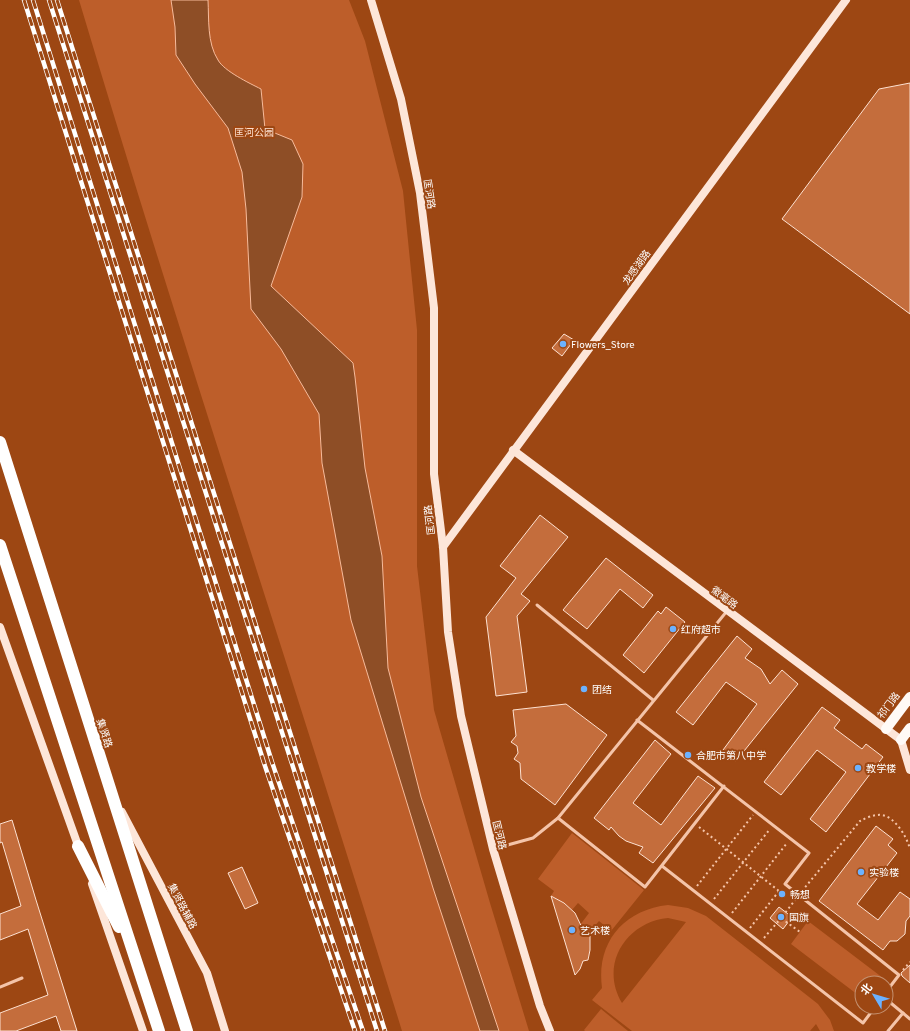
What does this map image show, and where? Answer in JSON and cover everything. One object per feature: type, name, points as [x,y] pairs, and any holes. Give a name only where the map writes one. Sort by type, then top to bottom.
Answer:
[{"type":"highway","name":"集贤路","points":[[0,442],[187,1031]]},
{"type":"highway","points":[[0,545],[158,1031]]},
{"type":"highway","points":[[78,846],[137,965]]},
{"type":"main road","name":"祁门路","points":[[886,729],[910,697]]},
{"type":"main road","points":[[901,740],[910,728]]},
{"type":"street","name":"匡河路","points":[[371,0],[401,98],[421,201],[434,308],[434,474],[443,547],[448,632],[461,716],[493,849],[540,1006],[550,1031]]},
{"type":"street","name":"龙感湖路","points":[[443,547],[846,0]]},
{"type":"street","name":"徽毫路","points":[[513,450],[901,740]]},
{"type":"street","points":[[0,626],[143,1031]]},
{"type":"street","points":[[901,740],[910,770]]},
{"type":"street","name":"集贤路辅路","points":[[113,795],[208,973],[225,1031]]},
{"type":"lane","points":[[537,605],[653,700]]},
{"type":"lane","points":[[493,849],[533,838],[558,818],[727,611]]},
{"type":"lane","points":[[637,720],[809,853],[785,884],[899,975],[894,982]]},
{"type":"lane","points":[[558,818],[645,887],[724,786]]},
{"type":"lane","points":[[662,866],[863,1023],[869,1015]]},
{"type":"lane","points":[[0,987],[22,978]]},
{"type":"lane","points":[[894,1006],[910,1019]]},
{"type":"lane","points":[[888,1031],[903,1013]]},
{"type":"path","points":[[693,891],[756,811]]},
{"type":"path","points":[[760,943],[860,821],[870,816],[882,815],[892,820],[909,843],[910,849]]},
{"type":"path","points":[[695,824],[779,891]]},
{"type":"path","points":[[710,904],[773,825]]},
{"type":"path","points":[[728,918],[790,838]]},
{"type":"path","points":[[747,932],[785,884]]},
{"type":"path","points":[[781,918],[800,932]]},
{"type":"path","points":[[899,975],[910,962]]},
{"type":"green space","name":"匡河公园","points":[[79,0],[349,0],[365,41],[403,191],[417,330],[417,566],[434,710],[529,1031],[402,1031],[158,258]]},
{"type":"green space","points":[[572,833],[644,890],[611,931],[599,921],[586,936],[580,925],[589,913],[578,903],[572,910],[564,903],[551,896],[554,891],[538,879]]},
{"type":"green space","points":[[668,905],[688,908],[706,916],[818,1004],[830,1020],[834,1031],[820,1031],[816,1024],[810,1031],[632,1031],[592,1000],[602,988],[601,972],[603,957],[608,943],[626,922],[638,914],[652,908]],"holes":[[[668,918],[686,922],[622,1003],[616,989],[614,974],[615,960],[629,937],[640,928],[653,921]]]},
{"type":"green space","points":[[808,921],[879,975],[854,975],[854,992],[791,944]]},
{"type":"green space","points":[[601,1009],[628,1031],[585,1031],[584,1030]]},
{"type":"shaded area","points":[[171,0],[208,0],[210,39],[214,53],[218,60],[231,72],[261,89],[265,129],[292,140],[303,164],[302,197],[271,286],[353,363],[365,468],[382,556],[388,668],[421,797],[499,1031],[480,1031],[433,888],[351,620],[322,463],[319,414],[281,349],[251,309],[246,209],[242,172],[228,128],[195,84],[176,55],[175,27]]},
{"type":"building","points":[[910,83],[910,314],[782,219],[879,89]]},
{"type":"building","name":"Flowers_Store","points":[[564,334],[574,340],[562,356],[552,348]]},
{"type":"building","points":[[540,515],[568,537],[521,594],[530,601],[517,616],[527,692],[496,696],[486,617],[516,578],[500,566]]},
{"type":"building","points":[[606,558],[653,595],[643,608],[620,589],[587,629],[563,610]]},
{"type":"building","points":[[666,607],[685,622],[644,673],[623,655],[658,611],[661,614]]},
{"type":"building","points":[[737,636],[752,649],[745,658],[761,669],[770,684],[782,670],[798,684],[736,761],[723,750],[757,704],[726,682],[693,725],[676,712]]},
{"type":"building","points":[[566,704],[607,735],[555,805],[521,779],[520,763],[514,759],[518,753],[517,746],[511,742],[516,736],[513,710]]},
{"type":"building","name":"教学楼","points":[[822,707],[840,720],[834,728],[862,749],[866,744],[883,757],[826,832],[810,819],[846,772],[817,750],[781,795],[764,782]]},
{"type":"building","points":[[655,740],[671,754],[633,803],[661,825],[698,776],[715,788],[653,863],[639,853],[643,847],[626,841],[611,827],[609,830],[594,818]]},
{"type":"building","points":[[12,820],[77,1031],[61,1031],[56,1016],[16,1031],[0,1031],[0,1013],[48,995],[28,929],[0,940],[0,914],[21,906],[2,842],[0,843],[0,824]]},
{"type":"building","name":"实验楼","points":[[876,826],[893,839],[888,845],[897,853],[857,904],[878,920],[900,892],[910,899],[910,916],[906,921],[905,934],[897,941],[890,941],[883,950],[819,901]]},
{"type":"building","points":[[242,867],[258,903],[245,909],[228,873]]},
{"type":"building","name":"艺术楼","points":[[551,896],[564,903],[575,913],[586,936],[590,936],[588,960],[583,961],[580,969],[575,975]]},
{"type":"building","name":"国旗","points":[[779,907],[792,917],[783,929],[770,918]]},
{"type":"building","points":[[910,965],[910,983],[902,976],[901,973]]},
{"type":"railway","points":[[24,0],[265,766],[355,1031]]},
{"type":"railway","points":[[33,0],[272,762],[363,1031]]},
{"type":"railway","points":[[49,0],[377,1031]]},
{"type":"railway","points":[[57,0],[385,1031]]},
{"type":"place","name":"Flowers_Store","points":[[563,344]]},
{"type":"place","name":"红府超市","points":[[673,629]]},
{"type":"place","name":"团结","points":[[584,689]]},
{"type":"place","name":"合肥市第八中学","points":[[688,755]]},
{"type":"place","name":"教学楼","points":[[858,768]]},
{"type":"place","name":"实验楼","points":[[861,872]]},
{"type":"place","name":"畅想","points":[[782,894]]},
{"type":"place","name":"国旗","points":[[781,917]]},
{"type":"place","name":"艺术楼","points":[[572,930]]}]
